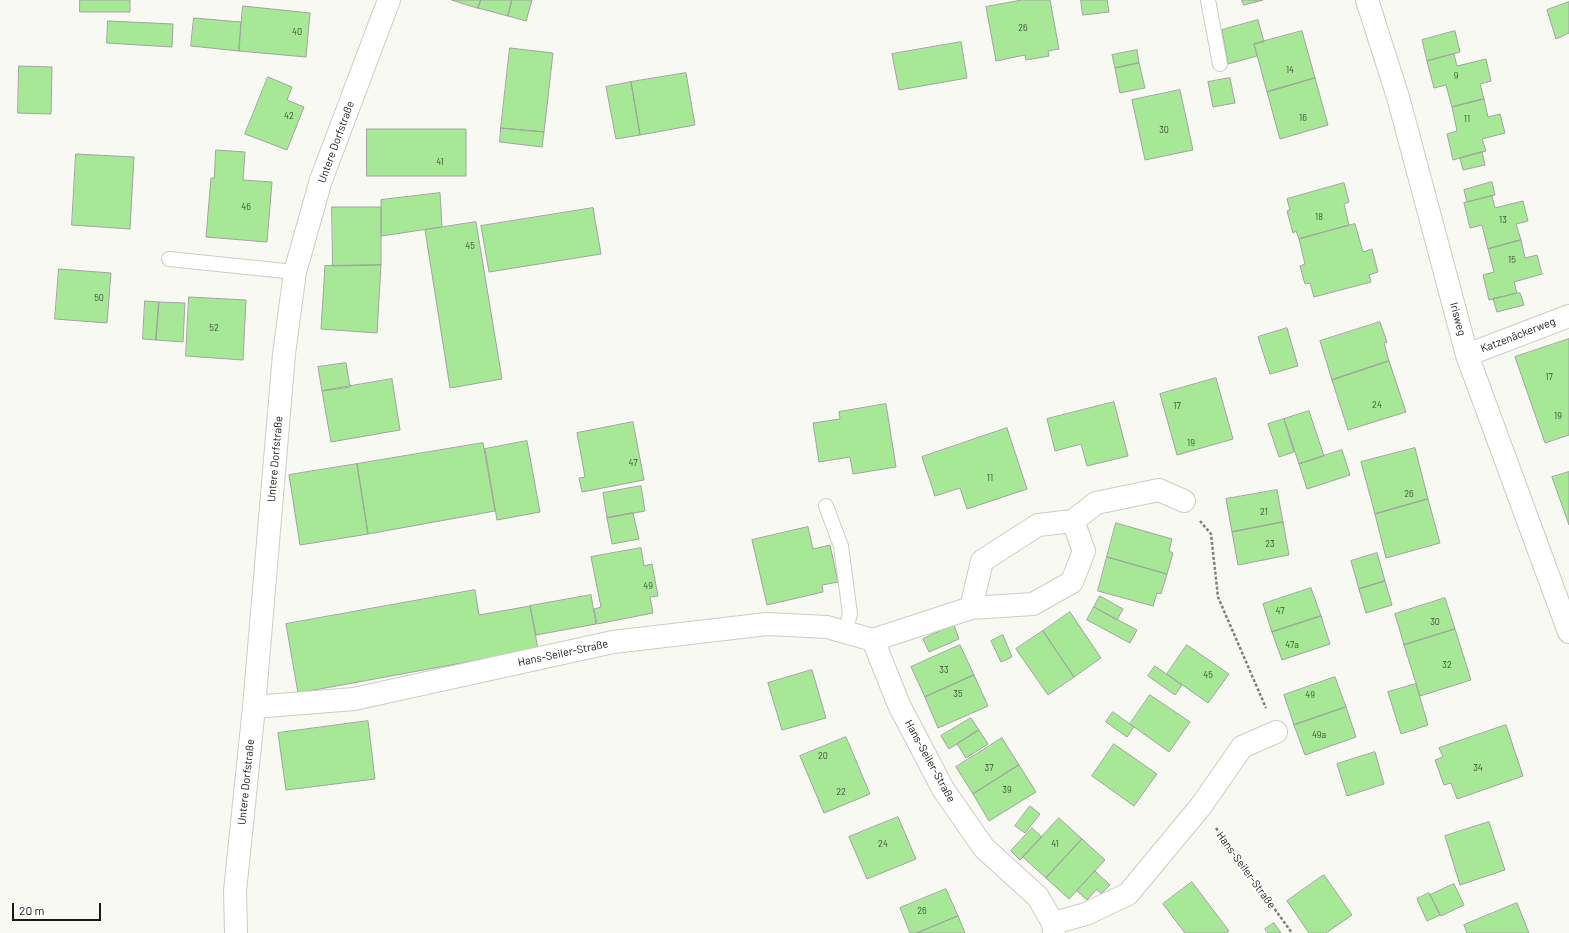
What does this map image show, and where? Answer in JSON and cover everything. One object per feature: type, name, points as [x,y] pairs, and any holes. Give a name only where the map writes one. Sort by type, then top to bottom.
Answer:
[{"type":"street","name":"Untere Dorfstraße","points":[[236,933],[235,891],[254,707],[284,354],[295,272],[322,180],[389,0]]},
{"type":"street","name":"Irisweg","points":[[1368,0],[1398,97],[1467,355],[1569,632]]},
{"type":"street","name":"Katzenäckerweg","points":[[1467,355],[1569,316]]},
{"type":"street","points":[[971,608],[982,561],[1038,525],[1073,521],[1096,503],[1159,490],[1184,501]]},
{"type":"street","points":[[873,640],[971,608],[1033,604],[1072,582],[1084,551],[1073,521]]},
{"type":"street","name":"Hans-Seiler-Straße","points":[[254,707],[354,699],[613,642],[767,624],[827,627],[873,640],[899,705],[943,789],[984,848],[1038,897],[1054,928],[1128,894],[1201,806],[1242,747],[1276,732]]},
{"type":"lane","points":[[1208,0],[1220,64]]},
{"type":"lane","points":[[169,259],[295,272]]},
{"type":"lane","points":[[826,506],[842,546],[850,614],[845,632]]},
{"type":"path","points":[[1184,501],[1211,534],[1218,597],[1276,732]]},
{"type":"path","name":"Hans-Seiler-Straße","points":[[1201,806],[1292,933]]},
{"type":"building","points":[[80,0],[130,0],[130,12],[80,12]]},
{"type":"building","points":[[452,0],[481,0],[478,8]]},
{"type":"building","points":[[481,0],[512,0],[508,16],[478,8]]},
{"type":"building","points":[[512,0],[532,0],[526,21],[508,16]]},
{"type":"building","points":[[1022,0],[1050,0],[1059,49],[1048,51],[1049,56],[1026,60],[1025,55],[996,61],[986,7]]},
{"type":"building","points":[[1081,0],[1107,0],[1109,12],[1083,15]]},
{"type":"building","points":[[1242,0],[1263,0],[1244,5]]},
{"type":"building","points":[[1569,2],[1569,33],[1556,39],[1547,10]]},
{"type":"building","points":[[243,6],[310,13],[306,57],[239,51]]},
{"type":"building","points":[[194,18],[241,22],[239,51],[191,46]]},
{"type":"building","points":[[1258,20],[1264,42],[1254,44],[1257,56],[1228,64],[1222,30]]},
{"type":"building","points":[[108,21],[173,24],[172,47],[107,43]]},
{"type":"building","points":[[1302,31],[1315,78],[1267,92],[1254,44]]},
{"type":"building","points":[[1455,31],[1460,52],[1427,61],[1422,40]]},
{"type":"building","points":[[961,42],[967,78],[899,90],[892,54]]},
{"type":"building","points":[[510,48],[553,53],[544,132],[501,128]]},
{"type":"building","points":[[1137,50],[1139,63],[1115,68],[1112,55]]},
{"type":"building","points":[[1454,54],[1457,66],[1486,59],[1491,81],[1480,84],[1484,99],[1452,107],[1446,85],[1434,88],[1427,61]]},
{"type":"building","points":[[1139,63],[1145,88],[1120,93],[1115,68]]},
{"type":"building","points":[[19,66],[52,67],[51,114],[18,113]]},
{"type":"building","points":[[686,73],[695,125],[640,135],[631,82]]},
{"type":"building","points":[[268,77],[292,87],[287,100],[304,107],[287,150],[245,134]]},
{"type":"building","points":[[1230,78],[1235,103],[1213,107],[1208,82]]},
{"type":"building","points":[[1315,78],[1328,125],[1280,139],[1267,92]]},
{"type":"building","points":[[631,82],[640,135],[616,139],[606,87]]},
{"type":"building","points":[[1180,90],[1193,150],[1145,160],[1132,100]]},
{"type":"building","points":[[1484,99],[1488,117],[1500,114],[1505,133],[1482,139],[1486,151],[1453,160],[1447,134],[1457,131],[1452,107]]},
{"type":"building","points":[[501,128],[544,132],[542,147],[500,142]]},
{"type":"building","points":[[367,129],[466,129],[466,176],[367,176]]},
{"type":"building","points":[[216,150],[245,152],[243,180],[272,182],[267,242],[206,237],[211,178],[214,178]]},
{"type":"building","points":[[1482,152],[1485,165],[1463,170],[1460,158]]},
{"type":"building","points":[[76,154],[134,157],[130,229],[72,225]]},
{"type":"building","points":[[1492,182],[1495,195],[1467,202],[1464,190]]},
{"type":"building","points":[[1344,183],[1349,202],[1344,204],[1349,225],[1299,239],[1296,231],[1293,233],[1287,211],[1290,210],[1287,199]]},
{"type":"building","points":[[440,193],[442,227],[381,236],[381,200]]},
{"type":"building","points":[[1492,196],[1495,208],[1523,201],[1528,221],[1516,224],[1521,240],[1488,249],[1482,225],[1470,228],[1464,203]]},
{"type":"building","points":[[332,207],[381,207],[381,265],[333,266]]},
{"type":"building","points":[[593,208],[601,254],[489,272],[481,226]]},
{"type":"building","points":[[476,222],[502,379],[450,388],[425,230]]},
{"type":"building","points":[[1355,224],[1363,252],[1372,249],[1378,272],[1369,275],[1371,282],[1314,297],[1310,283],[1305,284],[1300,266],[1305,264],[1299,239]]},
{"type":"building","points":[[1521,240],[1525,258],[1537,255],[1542,274],[1514,282],[1517,293],[1489,300],[1483,275],[1494,272],[1488,249]]},
{"type":"building","points":[[381,265],[377,333],[321,329],[325,266]]},
{"type":"building","points":[[59,269],[111,273],[107,323],[55,319]]},
{"type":"building","points":[[1520,293],[1524,305],[1497,312],[1493,299]]},
{"type":"building","points":[[189,297],[246,300],[243,360],[186,356]]},
{"type":"building","points":[[145,301],[159,302],[156,340],[143,339]]},
{"type":"building","points":[[159,302],[185,303],[183,342],[156,340]]},
{"type":"building","points":[[1380,322],[1387,342],[1384,343],[1389,361],[1332,380],[1320,341]]},
{"type":"building","points":[[1287,328],[1298,366],[1270,374],[1258,337]]},
{"type":"building","points":[[1569,339],[1569,435],[1545,443],[1515,357]]},
{"type":"building","points":[[1389,361],[1406,412],[1348,430],[1332,380]]},
{"type":"building","points":[[346,363],[350,387],[322,391],[318,367]]},
{"type":"building","points":[[1216,378],[1233,439],[1177,455],[1160,394]]},
{"type":"building","points":[[392,379],[400,430],[331,442],[322,391]]},
{"type":"building","points":[[1114,402],[1128,456],[1087,466],[1081,444],[1055,451],[1047,419]]},
{"type":"building","points":[[886,404],[896,467],[853,474],[850,457],[819,462],[813,423],[840,419],[839,412]]},
{"type":"building","points":[[1309,411],[1324,456],[1299,464],[1284,419]]},
{"type":"building","points":[[1284,419],[1294,452],[1279,457],[1268,424]]},
{"type":"building","points":[[633,422],[644,480],[582,492],[579,478],[585,477],[577,433]]},
{"type":"building","points":[[1007,428],[1027,489],[967,509],[960,488],[935,496],[922,457]]},
{"type":"building","points":[[527,441],[540,512],[497,520],[485,449]]},
{"type":"building","points":[[483,443],[495,511],[368,534],[357,464]]},
{"type":"building","points":[[1415,448],[1428,499],[1375,514],[1361,462]]},
{"type":"building","points":[[1342,450],[1350,475],[1307,489],[1299,464]]},
{"type":"building","points":[[357,464],[368,534],[300,545],[289,475]]},
{"type":"building","points":[[1569,472],[1569,525],[1552,477]]},
{"type":"building","points":[[641,486],[645,511],[607,518],[603,493]]},
{"type":"building","points":[[1277,490],[1283,522],[1232,532],[1226,499]]},
{"type":"building","points":[[1428,499],[1440,543],[1386,558],[1375,514]]},
{"type":"building","points":[[633,513],[639,539],[612,544],[607,518]]},
{"type":"building","points":[[1283,522],[1289,555],[1238,565],[1232,532]]},
{"type":"building","points":[[1116,523],[1172,539],[1169,551],[1173,553],[1167,574],[1107,557]]},
{"type":"building","points":[[808,527],[813,549],[830,545],[838,582],[822,585],[823,592],[767,605],[752,540]]},
{"type":"building","points":[[641,548],[644,566],[652,564],[658,596],[650,597],[653,613],[597,624],[594,609],[601,607],[591,557]]},
{"type":"building","points":[[1377,553],[1385,581],[1359,589],[1351,561]]},
{"type":"building","points":[[1107,557],[1167,574],[1161,594],[1157,593],[1153,606],[1098,591]]},
{"type":"building","points":[[1385,581],[1392,605],[1366,613],[1359,589]]},
{"type":"building","points":[[1311,588],[1321,616],[1272,632],[1263,604]]},
{"type":"building","points":[[475,590],[479,615],[530,606],[538,649],[298,693],[286,624]]},
{"type":"building","points":[[591,595],[596,624],[536,635],[530,606]]},
{"type":"building","points":[[1100,596],[1123,609],[1117,620],[1094,607]]},
{"type":"building","points":[[1445,598],[1455,629],[1404,645],[1395,614]]},
{"type":"building","points":[[1094,607],[1137,630],[1130,643],[1087,620]]},
{"type":"building","points":[[1070,612],[1101,658],[1074,677],[1043,631]]},
{"type":"building","points":[[1321,616],[1330,644],[1282,660],[1272,632]]},
{"type":"building","points":[[954,625],[959,639],[929,652],[923,639]]},
{"type":"building","points":[[1455,629],[1471,680],[1420,696],[1404,645]]},
{"type":"building","points":[[1043,631],[1074,677],[1048,695],[1016,649]]},
{"type":"building","points":[[1003,635],[1012,657],[1001,662],[991,641]]},
{"type":"building","points":[[960,645],[974,675],[925,697],[911,667]]},
{"type":"building","points":[[1187,645],[1229,674],[1208,703],[1167,674]]},
{"type":"building","points":[[1155,666],[1182,685],[1175,695],[1148,676]]},
{"type":"building","points":[[812,670],[826,718],[782,730],[768,683]]},
{"type":"building","points":[[974,675],[988,706],[938,728],[925,697]]},
{"type":"building","points":[[1335,677],[1346,707],[1294,725],[1284,695]]},
{"type":"building","points":[[1416,684],[1428,725],[1401,734],[1388,692]]},
{"type":"building","points":[[1150,695],[1190,722],[1169,752],[1130,724]]},
{"type":"building","points":[[1346,707],[1356,737],[1305,755],[1294,725]]},
{"type":"building","points":[[1113,712],[1134,727],[1127,737],[1106,722]]},
{"type":"building","points":[[971,718],[979,730],[949,749],[941,736]]},
{"type":"building","points":[[368,721],[375,779],[286,790],[278,733]]},
{"type":"building","points":[[1506,725],[1523,776],[1457,799],[1451,783],[1444,785],[1435,760],[1443,757],[1439,748]]},
{"type":"building","points":[[979,730],[988,744],[966,758],[957,744]]},
{"type":"building","points":[[846,737],[870,794],[824,813],[800,756]]},
{"type":"building","points":[[1002,738],[1019,765],[973,794],[956,767]]},
{"type":"building","points":[[1114,744],[1157,774],[1134,806],[1092,776]]},
{"type":"building","points":[[1375,752],[1384,784],[1347,796],[1337,764]]},
{"type":"building","points":[[1019,765],[1036,792],[989,821],[973,794]]},
{"type":"building","points":[[1030,806],[1040,814],[1025,833],[1015,826]]},
{"type":"building","points":[[898,817],[916,859],[867,879],[849,837]]},
{"type":"building","points":[[1059,818],[1082,839],[1046,878],[1023,857]]},
{"type":"building","points":[[1489,822],[1505,870],[1460,885],[1445,836]]},
{"type":"building","points":[[1032,828],[1042,837],[1020,860],[1011,851]]},
{"type":"building","points":[[1082,839],[1105,860],[1069,899],[1046,878]]},
{"type":"building","points":[[1095,871],[1110,885],[1101,894],[1097,889],[1087,900],[1077,891]]},
{"type":"building","points":[[1324,875],[1352,915],[1326,933],[1309,933],[1287,901]]},
{"type":"building","points":[[1192,882],[1229,931],[1226,933],[1185,933],[1163,904]]},
{"type":"building","points":[[1454,884],[1464,905],[1441,916],[1430,895]]},
{"type":"building","points":[[946,889],[958,916],[917,933],[910,933],[900,908]]},
{"type":"building","points":[[1429,893],[1440,915],[1427,921],[1417,899]]},
{"type":"building","points":[[1517,903],[1529,933],[1467,933],[1464,925]]},
{"type":"building","points":[[958,916],[965,933],[917,933]]},
{"type":"building","points":[[1274,923],[1281,933],[1268,933],[1265,929]]}]
